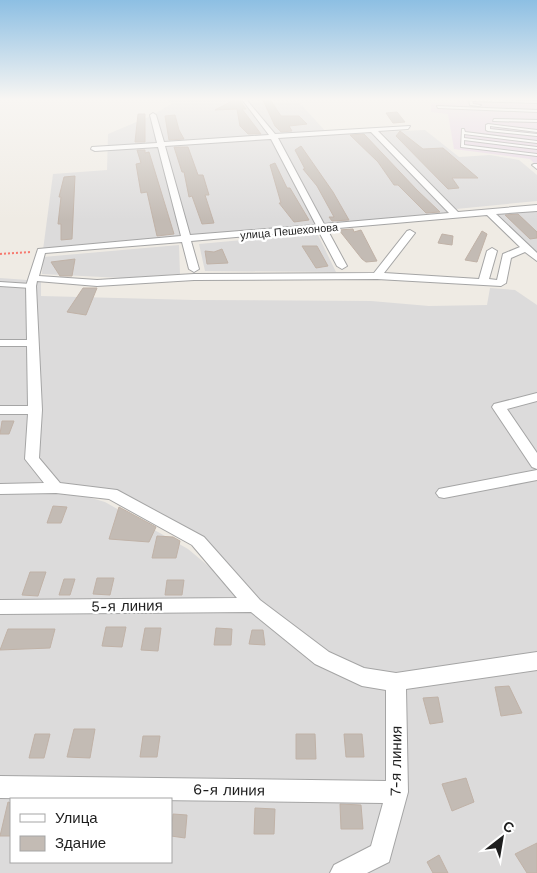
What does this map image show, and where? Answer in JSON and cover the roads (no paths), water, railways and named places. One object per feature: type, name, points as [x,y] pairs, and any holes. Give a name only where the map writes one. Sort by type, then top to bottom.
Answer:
[{"type":"street","points":[[159,139],[188,240],[194,270]]},
{"type":"street","points":[[95,148],[249,139]]},
{"type":"street","points":[[275,139],[342,266]]},
{"type":"street","points":[[381,139],[456,216]]},
{"type":"street","name":"улица Пешехонова","points":[[31,282],[41,251],[188,240],[537,208]]},
{"type":"street","points":[[490,212],[537,258]]},
{"type":"street","points":[[378,276],[410,233]]},
{"type":"street","points":[[56,488],[32,459],[34,410],[31,282],[97,283],[204,277],[378,276],[501,283],[506,256],[526,248]]},
{"type":"street","points":[[483,282],[492,251]]},
{"type":"street","points":[[0,343],[31,343]]},
{"type":"street","points":[[537,397],[499,407],[537,464]]},
{"type":"street","points":[[0,410],[34,410]]},
{"type":"street","points":[[444,492],[537,475]]},
{"type":"street","points":[[0,489],[56,488],[112,494],[198,541],[254,605],[322,658],[362,677],[396,682],[537,661]]},
{"type":"street","name":"5-я линия","points":[[0,607],[254,605]]},
{"type":"street","name":"7-я линия","points":[[342,873],[381,854],[398,792],[396,682]]},
{"type":"street","name":"6-я линия","points":[[0,787],[398,792]]},
{"type":"lane","points":[[537,148],[462,139],[462,146],[537,155]]},
{"type":"lane","points":[[515,139],[537,142]]},
{"type":"lane","points":[[0,284],[31,282]]}]
